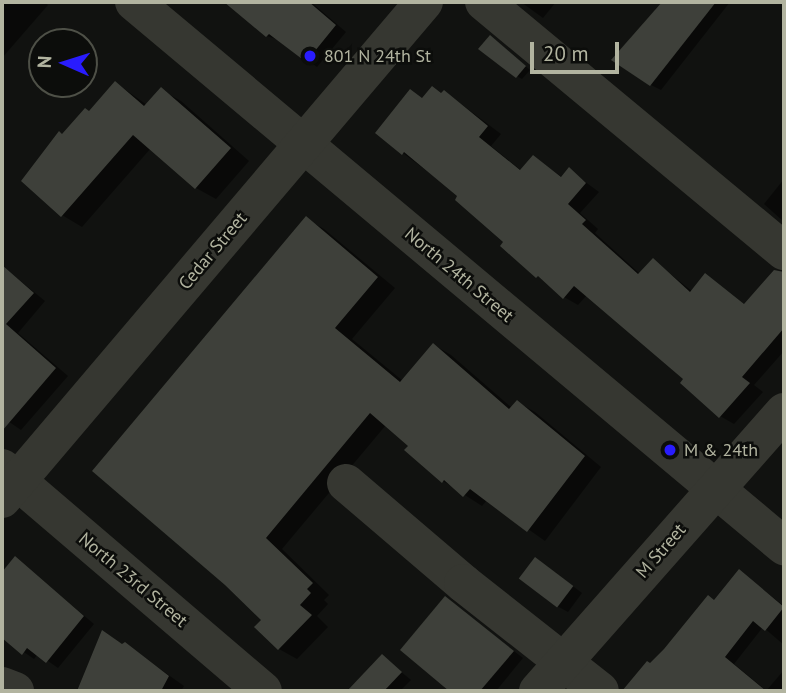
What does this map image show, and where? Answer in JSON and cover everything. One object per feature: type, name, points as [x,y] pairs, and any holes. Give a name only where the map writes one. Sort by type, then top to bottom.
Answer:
[{"type":"street","name":"North 24th Street","points":[[134,2],[784,546]]},
{"type":"street","name":"Cedar Street","points":[[7,483],[424,2]]},
{"type":"street","points":[[484,2],[784,251]]},
{"type":"street","name":"M Street","points":[[538,691],[784,412]]},
{"type":"street","name":"North 23rd Street","points":[[7,483],[263,691]]},
{"type":"street","points":[[346,483],[463,583],[600,691]]},
{"type":"street","points":[[2,686],[15,691]]},
{"type":"building","points":[[224,2],[309,2],[336,25],[306,62],[269,34],[266,37]]},
{"type":"building","points":[[662,2],[716,2],[650,86],[611,60]]},
{"type":"building","points":[[490,35],[526,66],[516,78],[478,49]]},
{"type":"building","points":[[115,81],[144,106],[161,87],[231,148],[195,189],[133,135],[61,217],[21,181],[59,131],[62,134],[85,108],[89,111]]},
{"type":"building","points":[[432,86],[441,93],[444,90],[488,126],[479,137],[520,170],[533,155],[561,177],[569,167],[586,183],[568,204],[586,220],[582,224],[638,274],[653,258],[690,292],[705,273],[744,304],[774,270],[784,272],[784,328],[742,377],[750,383],[719,418],[680,383],[683,379],[574,286],[563,299],[500,246],[503,242],[455,200],[457,196],[404,152],[402,155],[375,133],[410,89],[422,98]]},
{"type":"building","points":[[306,216],[378,277],[335,328],[400,382],[433,343],[509,409],[517,400],[585,456],[527,532],[470,489],[463,497],[444,480],[442,483],[404,450],[408,446],[370,413],[266,538],[313,583],[307,589],[311,593],[300,605],[312,615],[278,650],[254,627],[261,620],[225,585],[92,471]]},
{"type":"building","points":[[2,265],[34,293],[6,324],[56,368],[2,431]]},
{"type":"building","points":[[15,556],[84,616],[46,663],[27,648],[22,655],[2,638],[2,572]]},
{"type":"building","points":[[535,557],[573,586],[557,607],[519,579]]},
{"type":"building","points":[[739,569],[784,607],[765,631],[753,621],[725,657],[766,691],[622,691],[647,661],[650,663],[664,649],[708,595],[714,600]]},
{"type":"building","points":[[445,596],[514,651],[480,691],[449,691],[400,650]]},
{"type":"building","points":[[102,630],[122,644],[125,642],[169,676],[161,691],[77,691]]},
{"type":"building","points":[[382,654],[402,672],[384,691],[347,691]]},
{"type":"place","name":"801 N 24th St","points":[[310,56]]},
{"type":"place","name":"M & 24th","points":[[670,450]]}]
